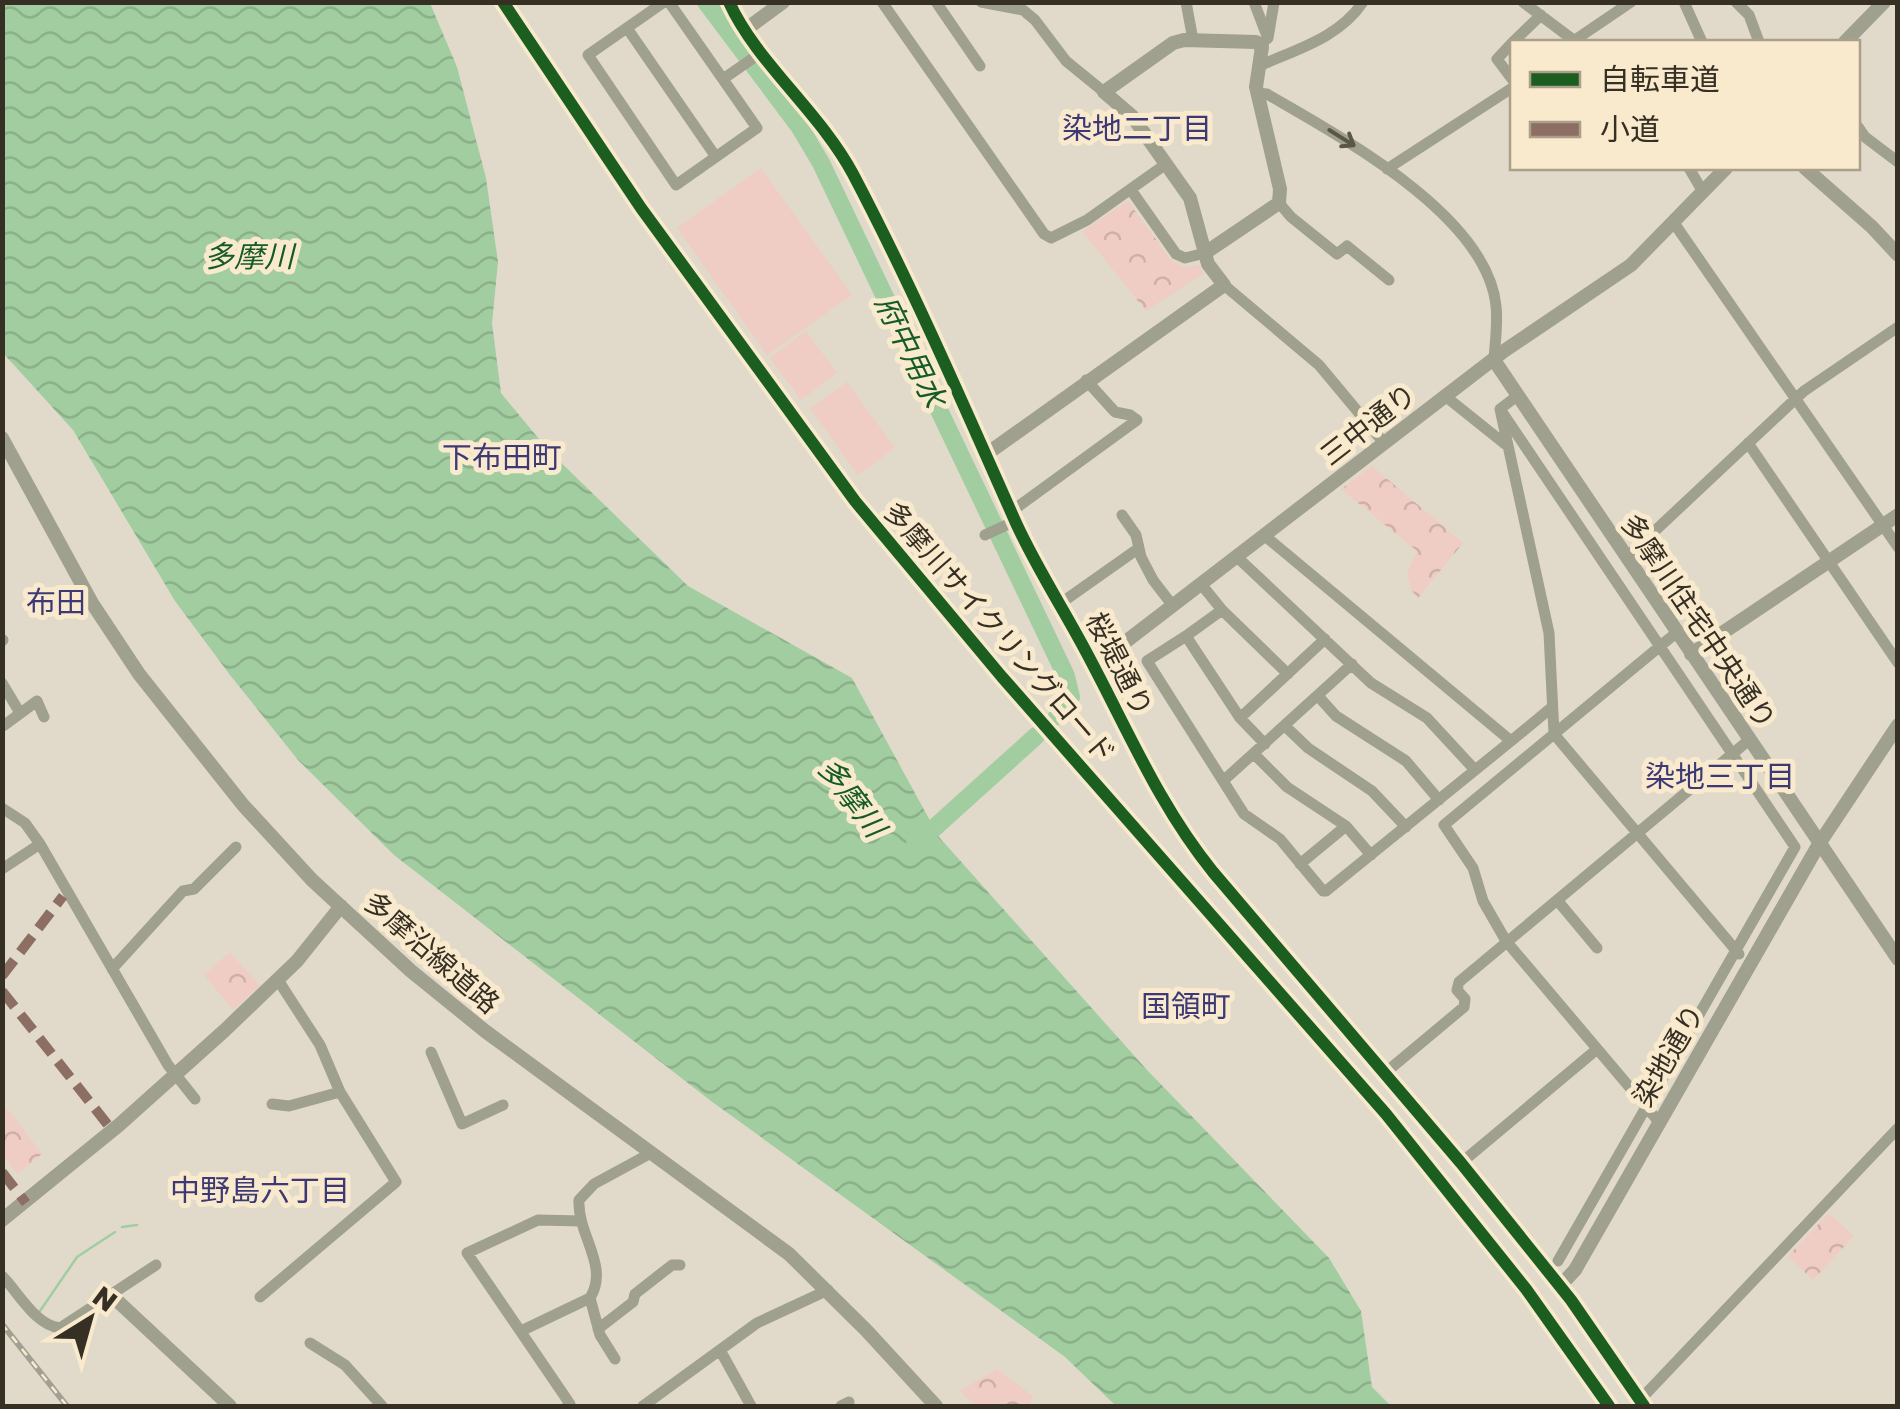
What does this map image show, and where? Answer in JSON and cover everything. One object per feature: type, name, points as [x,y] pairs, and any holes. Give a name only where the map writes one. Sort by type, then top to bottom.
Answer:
[{"type":"street","points":[[667,2],[757,128],[676,184],[588,55],[667,2]]},
{"type":"street","name":"桜堤通り","points":[[729,2],[759,54],[842,155],[988,453],[1011,519],[1061,603],[1174,822],[1560,1286]]},
{"type":"street","points":[[745,30],[782,2]]},
{"type":"street","points":[[882,2],[1044,234],[1051,238],[1060,236],[1166,164]]},
{"type":"street","points":[[936,2],[980,66]]},
{"type":"street","points":[[981,2],[1023,10],[1066,61],[1132,116],[1190,198],[1208,264],[1224,285],[1319,365],[1384,443]]},
{"type":"street","points":[[1186,2],[1193,40]]},
{"type":"street","points":[[1254,2],[1264,41]]},
{"type":"street","points":[[1274,2],[1262,48],[1257,93],[1280,203],[1336,254],[1347,246],[1389,280]]},
{"type":"street","points":[[1259,66],[1334,32],[1353,18],[1364,2]]},
{"type":"street","points":[[1524,2],[1572,40]]},
{"type":"street","points":[[1577,40],[1631,2]]},
{"type":"street","points":[[1684,2],[1701,40]]},
{"type":"street","points":[[1736,2],[1749,15],[1758,40]]},
{"type":"street","points":[[1848,40],[1884,2]]},
{"type":"street","points":[[1516,40],[1541,15]]},
{"type":"street","points":[[627,28],[716,157]]},
{"type":"street","points":[[1104,92],[1164,48],[1184,40],[1264,41]]},
{"type":"street","points":[[1510,46],[1497,58],[1510,76]]},
{"type":"street","points":[[723,79],[759,54]]},
{"type":"street","points":[[1386,168],[1510,89]]},
{"type":"street","points":[[1257,93],[1268,94],[1386,168],[1431,202],[1468,243],[1490,283],[1496,306],[1494,360]]},
{"type":"street","points":[[1860,130],[1895,156]]},
{"type":"street","points":[[1691,170],[1703,192]]},
{"type":"street","name":"三中通り","points":[[1094,666],[1504,350],[1631,265],[1724,170]]},
{"type":"street","points":[[1807,170],[1898,254]]},
{"type":"street","points":[[1130,190],[1176,254],[1186,258],[1205,253],[1280,203]]},
{"type":"street","points":[[1674,224],[1898,547]]},
{"type":"street","points":[[988,453],[1224,285]]},
{"type":"street","points":[[1626,558],[1795,399],[1898,327]]},
{"type":"street","name":"多摩川住宅中央通り","points":[[1494,360],[1898,959]]},
{"type":"street","points":[[987,534],[1137,420],[1115,412],[1086,380]]},
{"type":"street","points":[[1445,396],[1505,444]]},
{"type":"street","points":[[1500,408],[1517,396]]},
{"type":"street","points":[[1500,408],[1549,633],[1554,734],[1750,963]]},
{"type":"street","points":[[1500,408],[1795,847],[1558,1261]]},
{"type":"street","name":"多摩沿線道路","points":[[2,438],[92,602],[139,674],[243,805],[340,906],[484,1031],[789,1254],[828,1290],[936,1406]]},
{"type":"street","points":[[1748,443],[1898,663]]},
{"type":"street","points":[[1122,515],[1136,534],[1153,580],[1173,606]]},
{"type":"street","points":[[1691,654],[1898,515]]},
{"type":"street","points":[[1265,536],[1511,741]]},
{"type":"street","points":[[1061,603],[1139,548]]},
{"type":"street","points":[[1237,558],[1371,683],[1427,718],[1476,770]]},
{"type":"street","points":[[1201,584],[1288,674]]},
{"type":"street","points":[[1222,610],[1147,661],[1244,814],[1280,840],[1326,891],[1551,708]]},
{"type":"street","points":[[1658,1122],[1506,941],[1484,901],[1473,868],[1444,825],[1676,632]]},
{"type":"street","points":[[1186,636],[1240,718],[1265,744]]},
{"type":"street","points":[[1240,718],[1325,639]]},
{"type":"street","points":[[1223,781],[1352,664]]},
{"type":"street","points":[[2,683],[20,713]]},
{"type":"street","points":[[1318,696],[1336,716],[1406,761],[1439,800]]},
{"type":"street","points":[[3,726],[37,702],[44,717]]},
{"type":"street","name":"染地通り","points":[[1560,1286],[1574,1270],[1819,844],[1898,724]]},
{"type":"street","points":[[1285,726],[1308,748],[1372,790],[1406,826]]},
{"type":"street","points":[[1386,1073],[1464,1006],[1458,982],[1749,740]]},
{"type":"street","points":[[1254,754],[1286,787],[1346,826],[1370,855]]},
{"type":"street","points":[[5,814],[25,823],[40,844],[176,1075],[195,1099]]},
{"type":"street","points":[[1300,864],[1346,826]]},
{"type":"street","points":[[2,869],[40,844]]},
{"type":"street","points":[[112,969],[183,891],[194,888],[236,847]]},
{"type":"street","points":[[1557,900],[1597,948]]},
{"type":"street","points":[[2,1220],[176,1075],[278,980],[340,906]]},
{"type":"street","points":[[260,1297],[396,1182],[278,980]]},
{"type":"street","points":[[1461,1163],[1596,1050]]},
{"type":"street","points":[[431,1052],[462,1124],[503,1105]]},
{"type":"street","points":[[272,1104],[289,1106],[340,1092]]},
{"type":"street","points":[[1560,1286],[1642,1403],[1898,1128]]},
{"type":"street","points":[[615,1359],[598,1329],[590,1298],[599,1273],[581,1220],[579,1200],[584,1190],[652,1153]]},
{"type":"street","points":[[567,1406],[570,1404],[468,1253],[538,1220],[581,1220]]},
{"type":"street","points":[[598,1329],[634,1302],[634,1294],[672,1266],[680,1265]]},
{"type":"street","points":[[2,1276],[50,1327],[60,1328],[156,1266]]},
{"type":"street","points":[[643,1406],[756,1323],[828,1290]]},
{"type":"street","points":[[110,1294],[230,1406]]},
{"type":"street","points":[[521,1331],[590,1298]]},
{"type":"street","points":[[310,1343],[346,1364],[382,1406]]},
{"type":"street","points":[[720,1350],[751,1406]]},
{"type":"green space","points":[[761,168],[852,295],[767,355],[677,228]]},
{"type":"green space","points":[[1128,201],[1170,259],[1183,267],[1198,265],[1204,273],[1146,311],[1082,231]]},
{"type":"green space","points":[[806,331],[837,373],[801,400],[770,358]]},
{"type":"green space","points":[[847,382],[895,448],[858,475],[810,408]]},
{"type":"green space","points":[[1372,466],[1463,543],[1418,598],[1407,573],[1417,551],[1341,489]]},
{"type":"green space","points":[[230,952],[260,986],[233,1010],[204,975]]},
{"type":"green space","points":[[8,1109],[42,1154],[17,1174],[3,1155],[3,1113]]},
{"type":"green space","points":[[1829,1213],[1854,1236],[1813,1280],[1788,1256]]},
{"type":"green space","points":[[997,1369],[1033,1396],[1029,1406],[975,1406],[960,1391]]},
{"type":"water","name":"多摩川","points":[[2,3],[430,3],[457,67],[486,178],[498,262],[492,323],[501,393],[548,450],[688,586],[852,678],[939,837],[1147,1070],[1329,1258],[1361,1311],[1372,1387],[1391,1406],[1116,1406],[1065,1357],[711,1101],[394,855],[298,760],[175,601],[73,430],[3,353]]},
{"type":"waterway","name":"府中用水","points":[[706,2],[799,126],[821,163],[1066,676],[1071,697],[1057,716]]},
{"type":"waterway","name":"府中用水","points":[[915,840],[933,829],[1036,736]]},
{"type":"waterway","points":[[122,1227],[137,1225]]},
{"type":"waterway","points":[[40,1311],[77,1257],[115,1232]]},
{"type":"railway","points":[[2,1324],[67,1406]]},
{"type":"marked path","points":[[2,976],[63,896]]},
{"type":"marked path","points":[[2,991],[108,1125]]},
{"type":"marked path","points":[[2,1172],[26,1203]]},
{"type":"cycle path","name":"多摩川サイクリングロード","points":[[503,2],[641,208],[855,501],[1002,677],[1386,1114],[1526,1289],[1609,1406]]},
{"type":"cycle path","name":"多摩川サイクリングロード","points":[[729,2],[755,45],[824,129],[853,174],[1025,541],[1147,771],[1194,848],[1461,1163],[1571,1300],[1644,1406]]},
{"type":"district","name":"染地二丁目","points":[[1137,128]]},
{"type":"district","name":"下布田町","points":[[502,457]]},
{"type":"district","name":"布田","points":[[56,602]]},
{"type":"district","name":"染地三丁目","points":[[1720,776]]},
{"type":"district","name":"国領町","points":[[1186,1006]]},
{"type":"district","name":"中野島六丁目","points":[[260,1190]]}]
